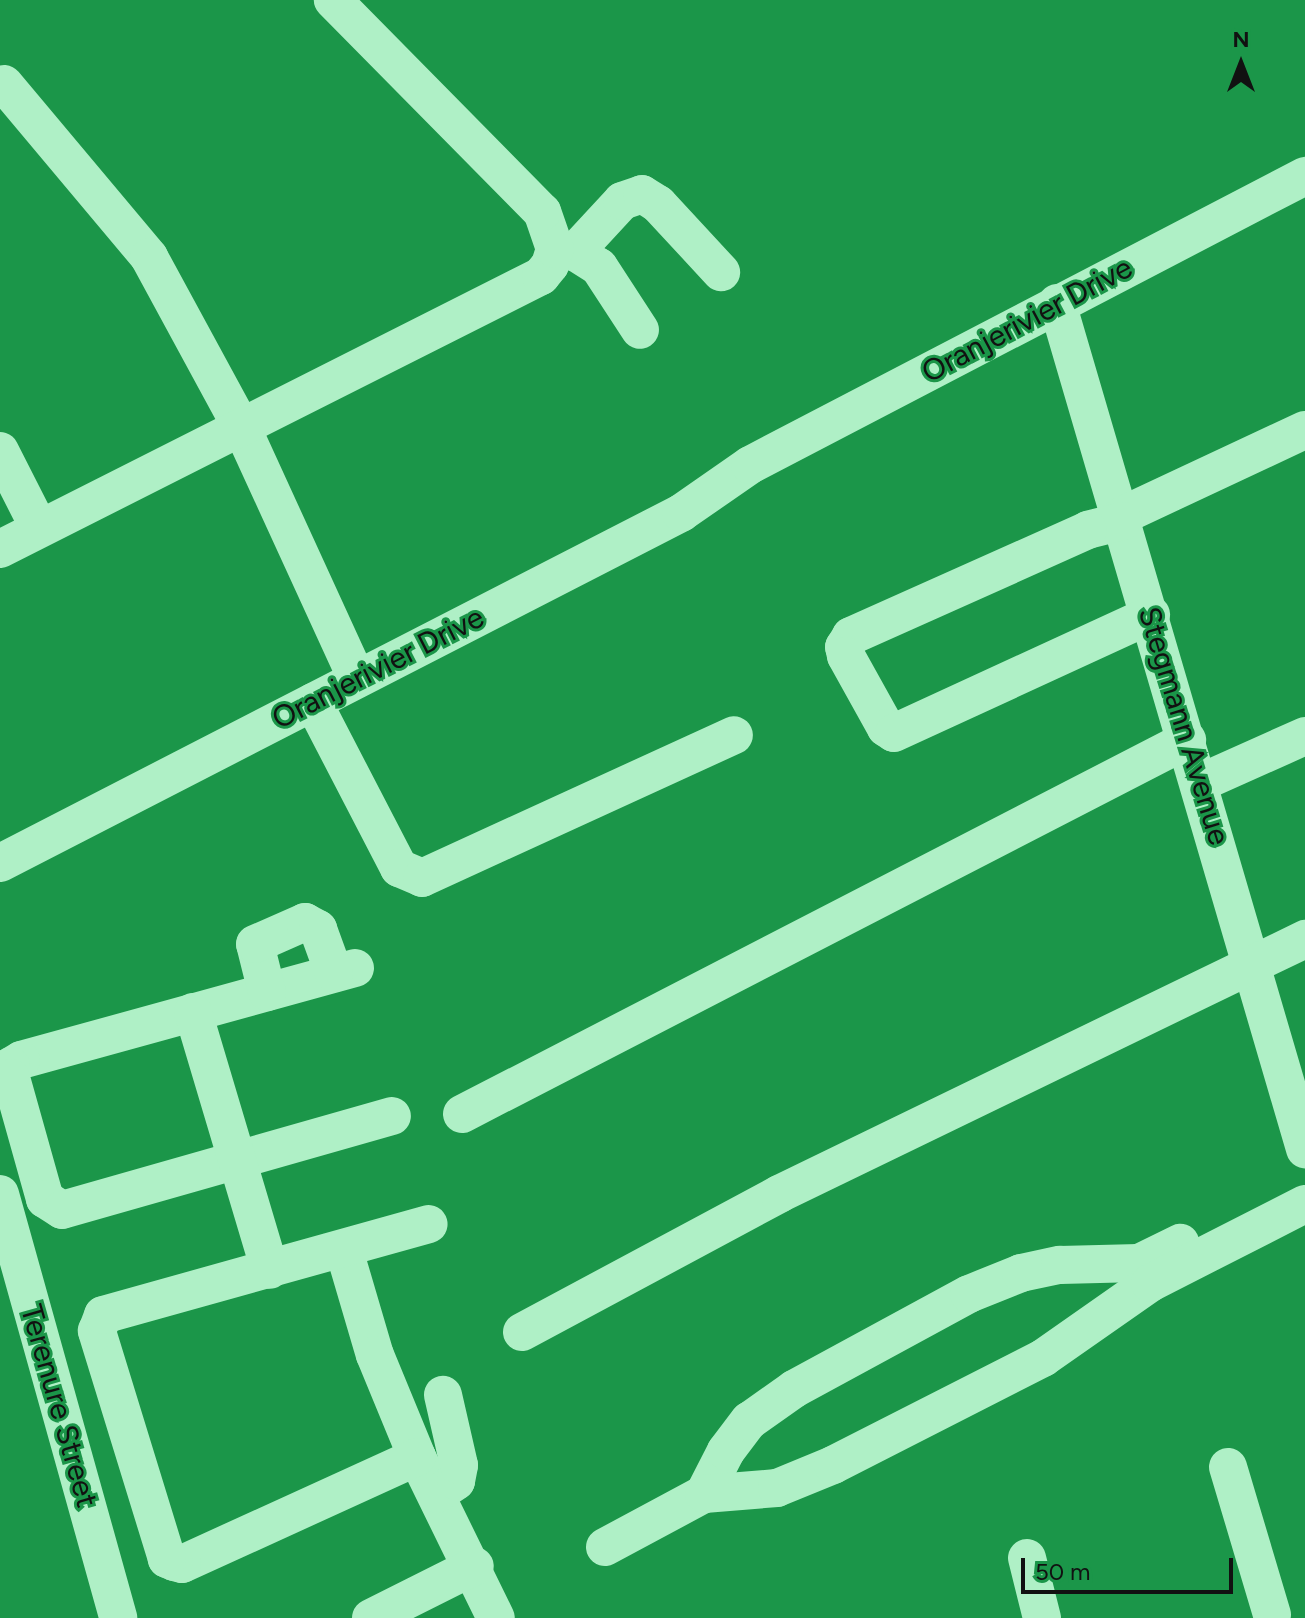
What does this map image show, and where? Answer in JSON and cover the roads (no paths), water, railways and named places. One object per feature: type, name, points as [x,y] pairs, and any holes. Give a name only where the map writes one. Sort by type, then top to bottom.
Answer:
[{"type":"street","points":[[333,0],[542,212],[565,251],[599,267],[640,330]]},
{"type":"street","points":[[4,84],[149,257],[242,428],[351,668]]},
{"type":"street","name":"Oranjerivier Drive","points":[[5,860],[351,668],[681,513],[750,465],[1305,176]]},
{"type":"street","points":[[0,549],[541,276],[622,201],[642,194],[658,204],[721,272]]},
{"type":"street","name":"Stegmann Avenue","points":[[1057,303],[1151,615],[1305,1149]]},
{"type":"street","points":[[1151,615],[894,733],[886,728],[844,647],[851,636],[1088,530],[1122,518],[1305,430]]},
{"type":"street","points":[[0,451],[39,528]]},
{"type":"street","name":"Oranjerivier Drive","points":[[5,860],[313,702],[351,668]]},
{"type":"street","points":[[313,702],[399,868],[422,878],[734,735]]},
{"type":"street","points":[[1200,783],[1305,736]]},
{"type":"street","points":[[462,1114],[1187,740]]},
{"type":"street","points":[[267,992],[255,944],[305,922],[318,929],[345,970],[11,1066],[45,1199],[62,1210],[392,1116]]},
{"type":"street","points":[[522,1332],[779,1194],[1252,961],[1305,939]]},
{"type":"street","points":[[193,1012],[270,1270]]},
{"type":"street","points":[[704,1494],[749,1421],[794,1389],[956,1300],[1021,1273],[1060,1265],[1139,1263],[1305,1182]]},
{"type":"street","name":"Terenure Street","points":[[0,1194],[118,1618]]},
{"type":"street","points":[[605,1547],[704,1494],[777,1488],[833,1465],[1043,1358],[1150,1283],[1305,1204]]},
{"type":"street","points":[[417,1457],[182,1564],[167,1559],[98,1323],[103,1315],[429,1224]]},
{"type":"street","points":[[344,1250],[375,1355],[417,1457],[475,1566],[484,1613]]},
{"type":"street","points":[[437,1494],[456,1481],[459,1465],[443,1395]]},
{"type":"street","points":[[1228,1467],[1277,1614]]},
{"type":"street","points":[[1027,1558],[1042,1618]]},
{"type":"street","points":[[371,1618],[475,1566]]}]
